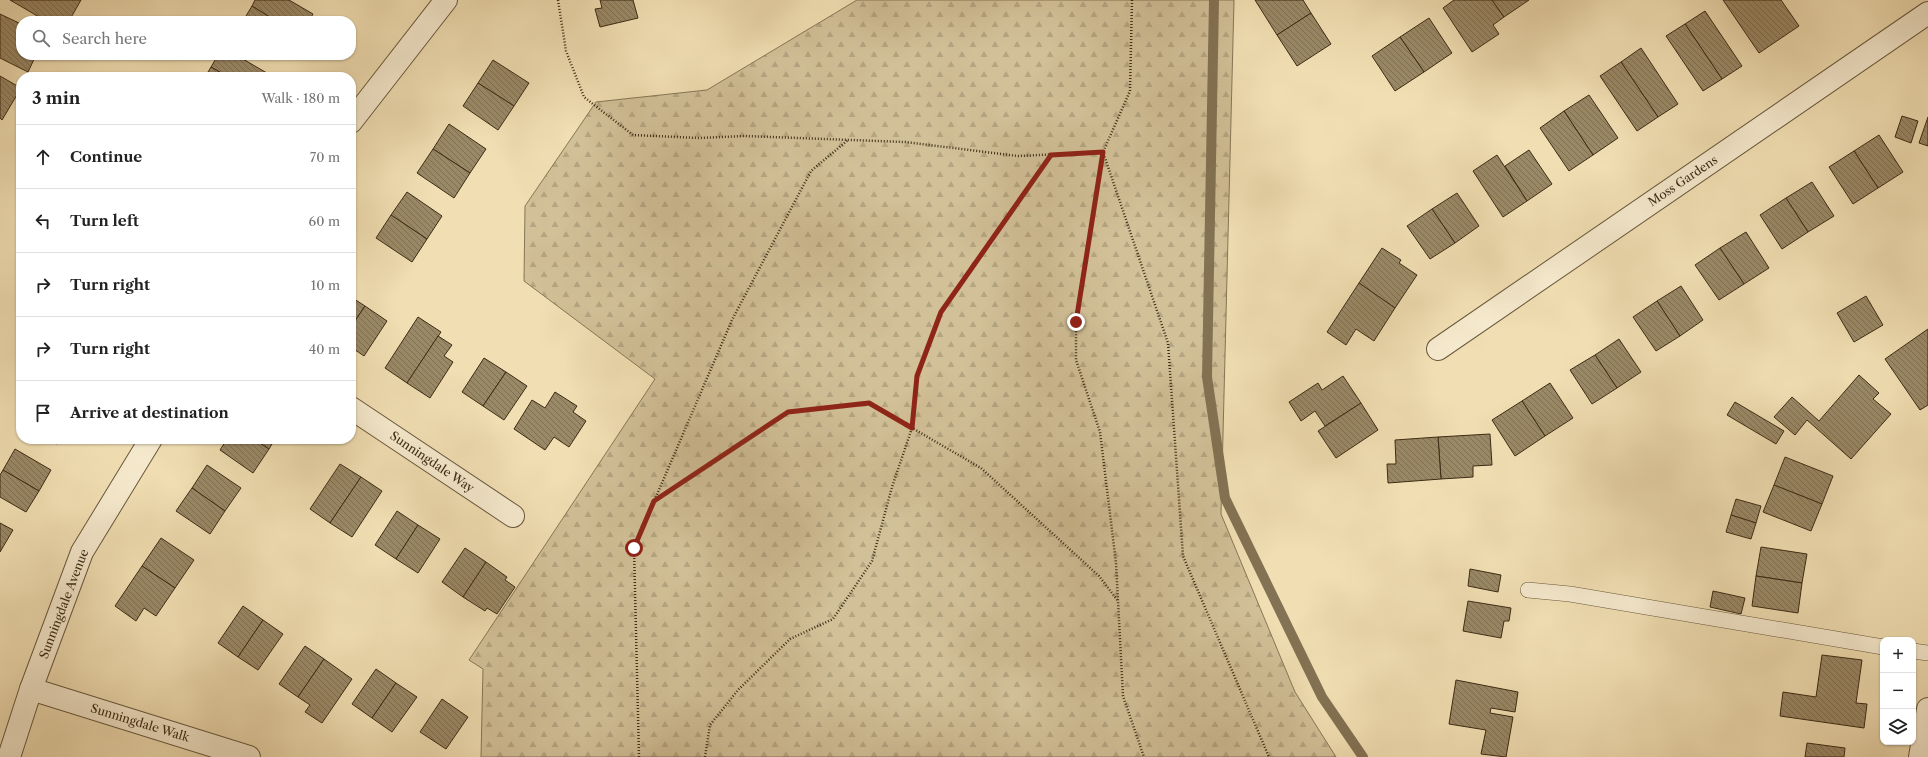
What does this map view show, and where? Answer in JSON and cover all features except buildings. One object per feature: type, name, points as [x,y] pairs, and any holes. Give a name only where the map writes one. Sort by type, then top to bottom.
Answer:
[{"type":"street","points":[[356,116],[446,0]]},
{"type":"street","name":"Moss Gardens","points":[[1438,349],[1928,13]]},
{"type":"street","name":"Sunningdale Way","points":[[356,411],[513,516]]},
{"type":"street","name":"Sunningdale Avenue","points":[[9,757],[31,690],[82,552],[148,444]]},
{"type":"street","name":"Sunningdale Walk","points":[[31,690],[249,757]]},
{"type":"street","points":[[1920,757],[1928,710]]},
{"type":"lane","points":[[1528,590],[1570,594],[1880,646]]},
{"type":"lane","points":[[1916,651],[1928,653]]},
{"type":"path","points":[[558,0],[566,50],[584,97],[633,135],[699,138],[745,136],[904,142],[1018,156],[1103,152]]},
{"type":"path","points":[[1132,0],[1130,91],[1103,152],[1076,322],[1076,360],[1100,432],[1116,563],[1123,696],[1144,757]]},
{"type":"path","points":[[639,757],[634,548],[732,320],[811,171],[848,140]]},
{"type":"path","points":[[1103,152],[1168,343],[1183,556],[1269,757]]},
{"type":"path","points":[[705,757],[710,724],[738,690],[790,639],[833,619],[872,561],[892,487],[912,428],[917,376],[941,312],[1051,155]]},
{"type":"path","points":[[654,501],[788,412],[869,403],[981,468],[1099,576],[1118,602]]},
{"type":"green space","points":[[857,0],[1234,0],[1221,514],[1295,692],[1336,757],[481,757],[483,669],[469,660],[655,379],[524,281],[525,206],[596,102],[707,90]]},
{"type":"waterway","points":[[1214,0],[1207,377],[1225,498],[1322,697],[1363,757]]},
{"type":"route","points":[[634,548],[654,501],[788,412],[869,403],[912,428],[917,376],[941,312],[987,244],[1051,155],[1103,152],[1076,322]]}]
